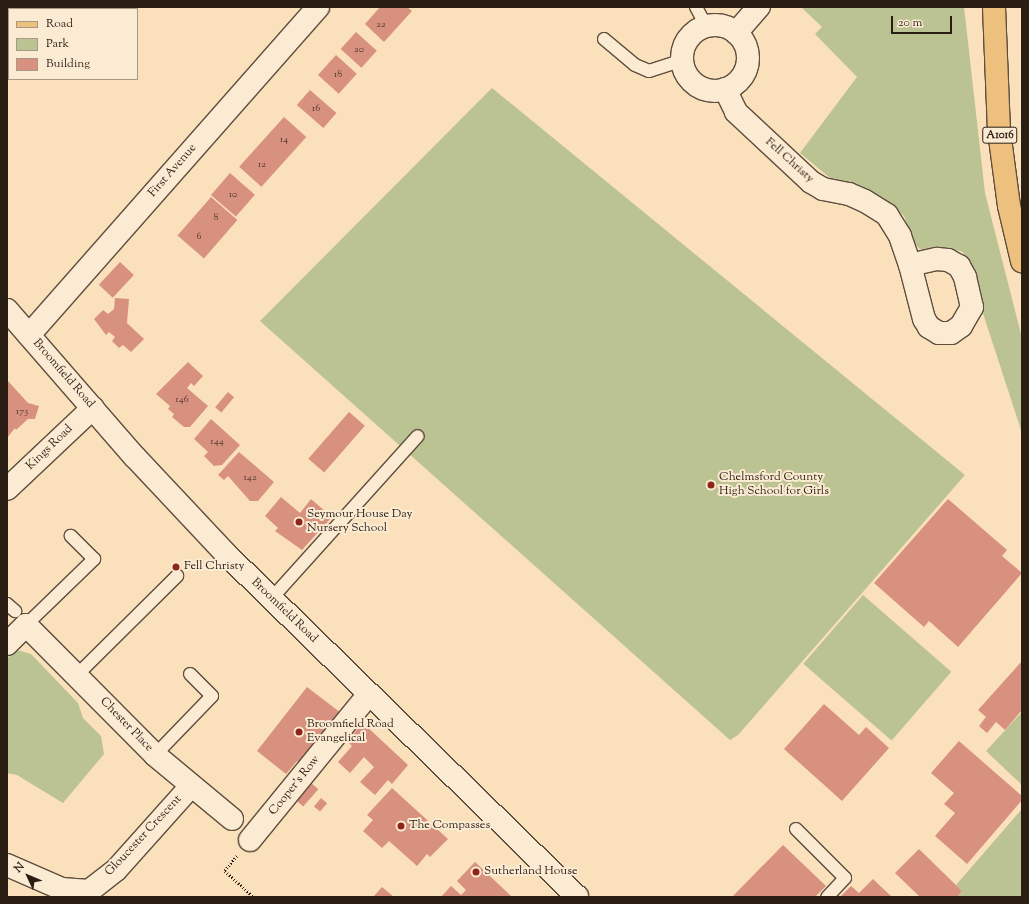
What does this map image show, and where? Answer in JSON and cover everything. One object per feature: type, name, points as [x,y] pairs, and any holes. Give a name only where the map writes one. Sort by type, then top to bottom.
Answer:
[{"type":"main road","name":"A1016","points":[[994,7],[999,131],[1009,206],[1022,261]]},
{"type":"street","name":"First Avenue","points":[[29,334],[318,7]]},
{"type":"street","points":[[736,33],[758,7]]},
{"type":"street","points":[[701,16],[736,33],[747,52],[747,64],[743,74],[725,89],[716,90],[696,85],[684,70],[682,60],[688,38],[701,16]]},
{"type":"street","name":"Fell Christy","points":[[725,89],[736,112],[811,182],[823,189],[849,194],[865,201],[887,215],[900,236],[910,265]]},
{"type":"street","name":"Broomfield Road","points":[[7,310],[180,506],[271,599],[576,897]]},
{"type":"street","name":"Kings Road","points":[[7,489],[92,408]]},
{"type":"street","points":[[7,644],[16,613]]},
{"type":"street","name":"Chester Place","points":[[16,613],[155,755],[232,819]]},
{"type":"street","name":"Cooper's Row","points":[[250,840],[369,694]]},
{"type":"street","name":"Gloucester Crescent","points":[[7,864],[62,890],[90,891],[116,870],[191,786]]},
{"type":"lane","points":[[604,39],[635,65],[649,71],[682,60]]},
{"type":"lane","points":[[271,599],[418,436]]},
{"type":"lane","points":[[16,613],[94,559],[71,536]]},
{"type":"lane","points":[[77,675],[177,576]]},
{"type":"lane","points":[[155,755],[212,696],[190,674]]},
{"type":"lane","points":[[796,829],[845,878],[828,897]]},
{"type":"path","points":[[250,840],[225,870],[254,897]]},
{"type":"green space","points":[[801,7],[964,7],[985,193],[1022,338],[1022,433],[963,252],[945,247],[921,250],[914,243],[904,216],[891,205],[870,190],[851,182],[830,178],[800,153],[857,77],[815,34],[822,27]]},
{"type":"green space","name":"Chelmsford County High School for Girls","points":[[492,88],[965,475],[738,735],[730,740],[260,321]]},
{"type":"green space","points":[[863,595],[951,672],[892,740],[803,664]]},
{"type":"green space","points":[[17,650],[31,654],[78,703],[83,718],[101,736],[104,754],[63,803],[17,775],[7,773],[7,658]]},
{"type":"green space","points":[[1022,712],[1022,785],[986,751]]},
{"type":"green space","points":[[1022,809],[1022,897],[957,897],[962,891],[956,885]]},
{"type":"building","points":[[380,7],[407,7],[412,11],[384,42],[365,24]]},
{"type":"building","points":[[356,32],[377,51],[361,68],[341,49]]},
{"type":"building","points":[[336,55],[357,74],[339,94],[318,75]]},
{"type":"building","points":[[310,90],[336,113],[323,128],[297,105]]},
{"type":"building","points":[[284,117],[306,137],[261,187],[239,167]]},
{"type":"building","points":[[230,173],[255,195],[236,217],[211,195]]},
{"type":"building","points":[[211,197],[237,220],[204,258],[178,235]]},
{"type":"building","points":[[120,262],[134,275],[113,298],[99,285]]},
{"type":"building","points":[[115,298],[129,299],[127,323],[144,339],[131,352],[123,345],[119,348],[112,341],[115,337],[109,332],[106,335],[94,319],[103,310],[108,314],[114,309]]},
{"type":"building","points":[[188,362],[203,376],[194,386],[191,383],[187,388],[208,406],[190,427],[184,427],[172,417],[174,414],[168,409],[170,406],[156,394]]},
{"type":"building","points":[[7,380],[28,403],[39,406],[35,419],[28,419],[16,430],[15,428],[7,438]]},
{"type":"building","points":[[228,392],[234,397],[221,412],[215,407]]},
{"type":"building","points":[[349,412],[365,426],[324,473],[308,459]]},
{"type":"building","points":[[211,419],[240,445],[222,465],[214,466],[204,456],[208,452],[194,439]]},
{"type":"building","points":[[239,452],[274,482],[258,501],[250,501],[228,476],[224,480],[218,475]]},
{"type":"building","name":"Seymour House Day Nursery School","points":[[281,497],[300,513],[311,499],[332,517],[302,550],[275,531],[278,528],[265,516]]},
{"type":"building","points":[[948,499],[1007,550],[1002,556],[1022,573],[958,647],[929,621],[924,627],[874,583]]},
{"type":"building","points":[[1022,661],[1022,710],[1005,730],[996,722],[987,733],[979,726],[986,717],[978,710]]},
{"type":"building","name":"Broomfield Road Evangelical","points":[[307,687],[341,713],[302,764],[297,761],[286,774],[257,751]]},
{"type":"building","points":[[824,704],[859,735],[866,727],[889,748],[842,801],[784,749]]},
{"type":"building","points":[[363,723],[408,765],[392,784],[388,780],[375,795],[360,782],[374,767],[364,757],[350,773],[338,762],[352,746],[347,741]]},
{"type":"building","points":[[959,741],[1022,796],[1022,800],[967,864],[935,836],[955,813],[944,804],[954,793],[931,773]]},
{"type":"building","points":[[310,782],[318,789],[303,807],[295,799]]},
{"type":"building","name":"The Compasses","points":[[392,788],[448,839],[430,857],[427,854],[417,866],[389,841],[382,848],[363,831],[373,820],[367,815]]},
{"type":"building","points":[[321,798],[327,803],[320,812],[314,806]]},
{"type":"building","points":[[783,845],[826,886],[815,897],[732,897]]},
{"type":"building","points":[[919,849],[962,891],[957,897],[920,897],[895,873]]},
{"type":"building","name":"Sutherland House","points":[[475,862],[512,897],[441,897],[451,886],[461,895],[466,890],[457,881]]},
{"type":"building","points":[[873,879],[892,897],[840,897],[851,886],[859,893]]},
{"type":"building","points":[[382,887],[394,897],[373,897]]},
{"type":"place","name":"Chelmsford County High School for Girls","points":[[711,485]]},
{"type":"place","name":"Seymour House Day Nursery School","points":[[299,522]]},
{"type":"place","name":"Fell Christy","points":[[176,567]]},
{"type":"place","name":"Broomfield Road Evangelical","points":[[299,732]]},
{"type":"place","name":"The Compasses","points":[[401,826]]},
{"type":"place","name":"Sutherland House","points":[[476,872]]}]
